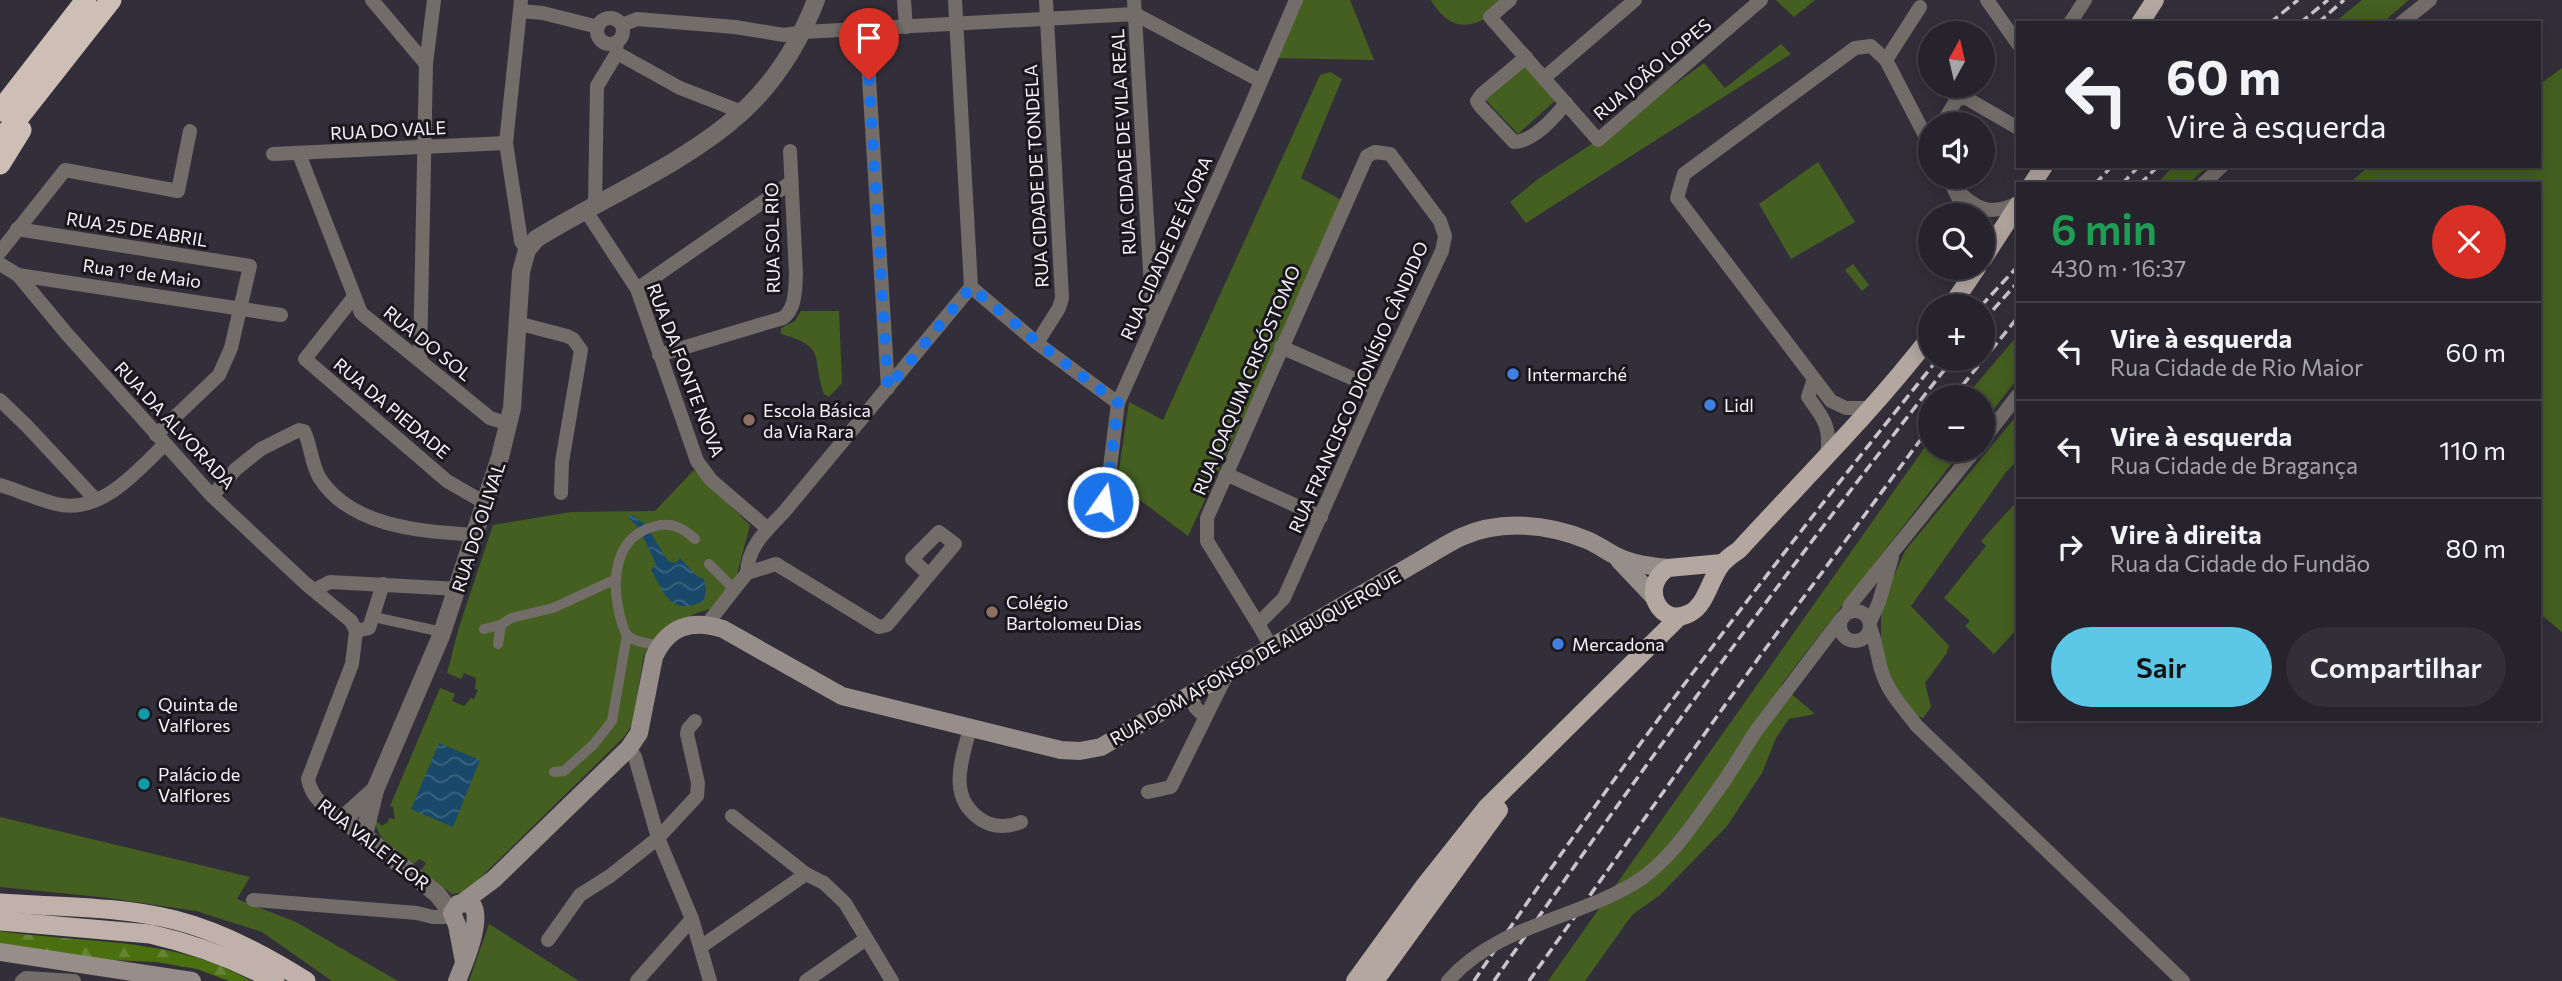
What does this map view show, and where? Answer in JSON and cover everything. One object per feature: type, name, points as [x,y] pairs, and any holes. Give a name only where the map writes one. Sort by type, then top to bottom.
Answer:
[{"type":"highway","points":[[0,110],[86,0]]},
{"type":"highway","points":[[0,141],[111,0]]},
{"type":"highway","points":[[0,164],[49,79]]},
{"type":"highway","points":[[0,903],[127,912],[175,920],[236,942],[306,981]]},
{"type":"highway","points":[[0,921],[150,934],[223,956],[275,981]]},
{"type":"main road","points":[[2141,21],[2155,0]]},
{"type":"main road","points":[[1995,240],[2016,207]]},
{"type":"main road","points":[[1355,981],[1486,808],[1644,649],[1679,617],[1692,612],[1722,564],[1739,550],[1827,455],[1918,351]]},
{"type":"main road","name":"RUA DOM AFONSO DE ALBUQUERQUE","points":[[707,624],[724,629],[842,696],[1061,750],[1080,751],[1101,747],[1203,694],[1227,674],[1443,547],[1492,527],[1517,525],[1568,533],[1638,565],[1674,567]]},
{"type":"main road","name":"RUA DOM AFONSO DE ALBUQUERQUE","points":[[1617,557],[1623,567],[1643,584],[1655,600]]},
{"type":"main road","points":[[1644,649],[1653,635],[1654,583],[1662,572],[1674,567],[1722,564]]},
{"type":"main road","points":[[1674,567],[1692,569],[1700,577],[1704,596]]},
{"type":"main road","points":[[1655,600],[1666,613],[1679,617]]},
{"type":"main road","points":[[457,981],[464,962],[462,914],[494,879],[629,748],[639,733],[654,657],[659,646],[669,635],[686,626],[707,624]]},
{"type":"main road","points":[[1375,981],[1541,754]]},
{"type":"main road","points":[[0,952],[192,981]]},
{"type":"street","points":[[372,0],[426,64]]},
{"type":"street","points":[[420,361],[426,64],[435,0]]},
{"type":"street","points":[[598,27],[521,5],[506,143],[521,242],[527,250],[536,239],[690,150],[742,112],[769,83],[804,32],[816,0]]},
{"type":"street","points":[[904,0],[906,27]]},
{"type":"street","points":[[747,573],[747,562],[754,543],[971,287],[955,0]]},
{"type":"street","name":"RUA CIDADE DE TONDELA","points":[[1037,342],[1059,308],[1062,298],[1046,0]]},
{"type":"street","name":"RUA CIDADE DE ÉVORA","points":[[1097,519],[1108,484],[1118,403],[1296,0]]},
{"type":"street","points":[[1510,0],[1490,17],[1526,57],[1566,103],[1531,136],[1514,142],[1477,101],[1526,57]]},
{"type":"street","points":[[1544,78],[1635,0]]},
{"type":"street","name":"RUA JOÃO LOPES","points":[[1566,103],[1598,140],[1745,5],[1761,0]]},
{"type":"street","points":[[1987,0],[2016,41]]},
{"type":"street","points":[[2071,21],[2085,0]]},
{"type":"street","points":[[2404,21],[2430,0]]},
{"type":"street","points":[[622,25],[637,19],[735,27],[784,35],[1047,20],[1134,7],[1261,81]]},
{"type":"street","name":"RUA CIDADE DE VILA REAL","points":[[1134,7],[1153,324]]},
{"type":"street","points":[[1886,60],[1920,7]]},
{"type":"street","points":[[622,25],[611,18],[603,20],[598,27],[600,39],[680,88],[742,112]]},
{"type":"street","points":[[590,208],[597,86],[622,37],[622,25]]},
{"type":"street","points":[[866,29],[888,388]]},
{"type":"street","points":[[1869,408],[1854,410],[1838,406],[1831,401],[1677,198],[1684,174],[1855,48],[1871,46],[1886,60],[1918,121]]},
{"type":"street","points":[[1949,112],[1957,99],[1966,98],[1990,112]]},
{"type":"street","points":[[1995,115],[2016,127]]},
{"type":"street","points":[[0,252],[65,170],[178,191],[190,131]]},
{"type":"street","name":"RUA DO VALE","points":[[273,154],[506,143]]},
{"type":"street","name":"RUA SOL RIO","points":[[659,355],[783,318],[790,312],[795,294],[796,274],[790,151]]},
{"type":"street","name":"RUA JOAQUIM CRISÓSTOMO","points":[[1258,624],[1207,541],[1207,519],[1367,156],[1375,152]]},
{"type":"street","name":"RUA FRANCISCO DIONÍSIO CÂNDIDO","points":[[1258,624],[1284,598],[1377,389],[1436,266],[1445,236],[1440,221],[1390,154],[1375,152]]},
{"type":"street","name":"RUA DO SOL","points":[[299,154],[361,313],[490,418],[509,424]]},
{"type":"street","points":[[2205,182],[2220,168]]},
{"type":"street","points":[[637,289],[790,183]]},
{"type":"street","points":[[1959,189],[1981,209],[2003,210],[2016,205]]},
{"type":"street","name":"RUA DA FONTE NOVA","points":[[590,208],[637,289],[697,461],[711,480],[768,529]]},
{"type":"street","name":"RUA 25 DE ABRIL","points":[[17,229],[250,266],[240,307]]},
{"type":"street","name":"RUA DO OLIVAL","points":[[364,835],[375,790],[458,589],[509,424],[514,388],[521,272],[527,250]]},
{"type":"street","name":"Rua 1º de Maio","points":[[0,264],[18,275],[281,315]]},
{"type":"street","name":"RUA DA ALVORADA","points":[[18,275],[66,333],[212,496],[353,626]]},
{"type":"street","points":[[971,287],[1037,342],[1118,403]]},
{"type":"street","name":"RUA DA PIEDADE","points":[[354,298],[305,359],[447,481],[485,503]]},
{"type":"street","points":[[0,485],[59,505],[79,504],[106,496],[125,482],[219,375],[231,348],[240,307]]},
{"type":"street","points":[[517,323],[567,336],[573,339],[581,350],[562,462],[561,493]]},
{"type":"street","points":[[1281,347],[1377,389]]},
{"type":"street","points":[[1814,379],[1808,397],[1826,422],[1829,438],[1827,455]]},
{"type":"street","points":[[1995,425],[2016,398]]},
{"type":"street","points":[[0,400],[95,499]]},
{"type":"street","points":[[212,496],[236,469],[261,449],[299,430],[304,431],[313,464],[320,478],[347,507],[364,516],[407,527],[474,535]]},
{"type":"street","points":[[1448,981],[1463,965],[1510,936],[1634,884],[1672,851],[1832,628],[1965,462]]},
{"type":"street","points":[[1226,474],[1321,517]]},
{"type":"street","points":[[554,772],[564,771],[594,744],[611,721],[627,635],[614,580],[624,548],[633,536],[642,530],[662,525],[681,527],[695,539]]},
{"type":"street","points":[[1861,640],[1870,625],[1893,552]]},
{"type":"street","points":[[709,564],[734,589]]},
{"type":"street","points":[[707,624],[747,573],[776,564],[883,630],[929,575]]},
{"type":"street","points":[[484,629],[500,625],[510,618],[553,608],[614,580]]},
{"type":"street","points":[[314,590],[330,582],[458,589]]},
{"type":"street","points":[[353,626],[369,628],[383,584]]},
{"type":"street","points":[[1844,615],[1859,611],[1868,617],[1878,645],[1877,656],[1883,678],[1894,698],[1917,726],[2183,981]]},
{"type":"street","points":[[1844,615],[1840,629],[1846,638],[1850,641],[1861,640]]},
{"type":"street","points":[[374,617],[442,632]]},
{"type":"street","points":[[1258,624],[1272,648]]},
{"type":"street","points":[[498,644],[500,625]]},
{"type":"street","name":"RUA VALE FLOR","points":[[353,626],[352,664],[309,772],[312,794],[462,914]]},
{"type":"street","points":[[627,635],[637,641],[659,646]]},
{"type":"street","points":[[1815,653],[1846,638]]},
{"type":"street","points":[[1861,640],[1877,656]]},
{"type":"street","points":[[1203,694],[1195,707],[1205,717]]},
{"type":"street","points":[[1148,792],[1171,787],[1205,717],[1203,694]]},
{"type":"street","points":[[548,940],[580,895],[610,876],[658,838],[697,796],[698,783],[687,734],[695,722]]},
{"type":"street","points":[[970,728],[958,777],[960,796],[970,812],[988,824],[1008,828],[1021,822]]},
{"type":"street","points":[[629,748],[635,757],[658,838],[702,946],[710,981]]},
{"type":"street","name":"RUA DO OLIVAL","points":[[343,819],[375,790]]},
{"type":"street","points":[[732,816],[806,874],[824,883],[845,903],[892,981]]},
{"type":"street","points":[[702,946],[806,874]]},
{"type":"street","points":[[417,913],[430,906],[437,894]]},
{"type":"street","points":[[253,900],[417,913],[433,917],[462,914]]},
{"type":"street","points":[[637,981],[692,919]]},
{"type":"street","points":[[806,981],[866,939]]},
{"type":"street","points":[[22,981],[26,978],[74,981]]},
{"type":"green space","points":[[1295,0],[1350,0],[1374,60],[1271,58]]},
{"type":"green space","points":[[1431,0],[1510,0],[1490,16],[1469,24],[1459,24],[1440,13]]},
{"type":"green space","points":[[1776,0],[1815,0],[1794,17]]},
{"type":"green space","points":[[2362,0],[2409,0],[2384,21],[2336,21]]},
{"type":"green space","points":[[1781,44],[1791,54],[1526,223],[1510,202],[1538,179],[1598,140],[1704,63],[1725,88]]},
{"type":"green space","points":[[1524,62],[1557,99],[1518,134],[1484,98]]},
{"type":"green space","points":[[2562,68],[2562,632],[2541,615],[2541,182],[2350,182],[2367,168],[2541,168],[2541,84]]},
{"type":"green space","points":[[1330,72],[1342,79],[1301,178],[1345,202],[1188,536],[1117,483],[1129,402],[1163,420],[1320,75]]},
{"type":"green space","points":[[1818,162],[1855,222],[1791,259],[1759,204]]},
{"type":"green space","points":[[2172,168],[2206,168],[2190,182],[2158,182]]},
{"type":"green space","points":[[1853,264],[1869,285],[1862,291],[1845,270]]},
{"type":"green space","points":[[801,311],[839,311],[842,383],[829,397],[824,394],[812,349],[781,334],[781,328],[795,321]]},
{"type":"green space","points":[[2016,337],[2016,381],[1995,408],[1995,385],[1975,385],[1987,371],[1995,371],[1995,362]]},
{"type":"green space","points":[[2016,416],[2016,462],[2006,472],[1911,606],[1949,646],[1925,683],[1931,707],[1923,718],[1915,715],[1893,687],[1881,658],[1881,605],[1905,551],[1978,462],[1995,462],[1995,442]]},
{"type":"green space","points":[[1918,457],[1918,462],[1953,462],[1781,685],[1815,714],[1789,719],[1776,738],[1762,773],[1727,826],[1660,895],[1632,915],[1585,981],[1548,981]]},
{"type":"green space","points":[[694,470],[750,525],[736,578],[713,608],[694,614],[656,637],[644,655],[632,725],[624,737],[466,892],[452,894],[421,871],[426,863],[419,859],[414,864],[389,845],[380,834],[375,820],[382,826],[389,818],[395,819],[393,807],[390,806],[440,688],[455,694],[452,701],[464,706],[471,698],[474,699],[478,690],[475,689],[476,678],[464,673],[461,679],[447,673],[459,627],[493,525],[571,512],[655,511]]},
{"type":"green space","points":[[2016,502],[2016,630],[1994,654],[1965,626],[1970,621],[1944,598],[1986,546],[1981,541]]},
{"type":"green space","points":[[0,817],[250,877],[237,899],[296,922],[398,981],[332,981],[262,932],[196,911],[109,898],[0,887]]},
{"type":"green space","points":[[489,924],[579,981],[469,981]]},
{"type":"green space","points":[[0,931],[160,949],[222,966],[251,981],[229,981],[197,969],[156,962],[110,960],[0,943]]},
{"type":"water","points":[[632,515],[645,524],[668,561],[676,563],[680,558],[697,576],[704,579],[704,601],[683,606],[670,600],[651,570],[656,564],[638,527],[627,516]]},
{"type":"water","points":[[439,743],[480,760],[453,827],[411,809]]},
{"type":"railway","points":[[2272,21],[2298,0]]},
{"type":"railway","points":[[2302,21],[2328,0]]},
{"type":"railway","points":[[2320,21],[2344,0]]},
{"type":"railway","points":[[2097,182],[2110,168]]},
{"type":"railway","points":[[2124,182],[2137,168]]},
{"type":"railway","points":[[2142,182],[2156,168]]},
{"type":"railway","points":[[1992,294],[2016,268]]},
{"type":"railway","points":[[1995,308],[2016,284]]},
{"type":"railway","points":[[1963,385],[2016,319]]},
{"type":"railway","points":[[1474,981],[1584,821],[1699,665],[1928,371]]},
{"type":"railway","points":[[1494,981],[1719,666],[1944,371]]},
{"type":"railway","points":[[1529,981],[1760,656],[1918,443]]},
{"type":"place","name":"Intermarché","points":[[1513,374]]},
{"type":"place","name":"Lidl","points":[[1710,405]]},
{"type":"place","name":"Escola Básica da Via Rara","points":[[749,420]]},
{"type":"place","name":"Colégio Bartolomeu Dias","points":[[992,612]]},
{"type":"place","name":"Mercadona","points":[[1558,644]]},
{"type":"place","name":"Quinta de Valflores","points":[[144,714]]},
{"type":"place","name":"Palácio de Valflores","points":[[144,784]]},
{"type":"route","points":[[869,80],[888,388],[971,287],[1037,342],[1118,403],[1108,484],[1103,502]]}]
